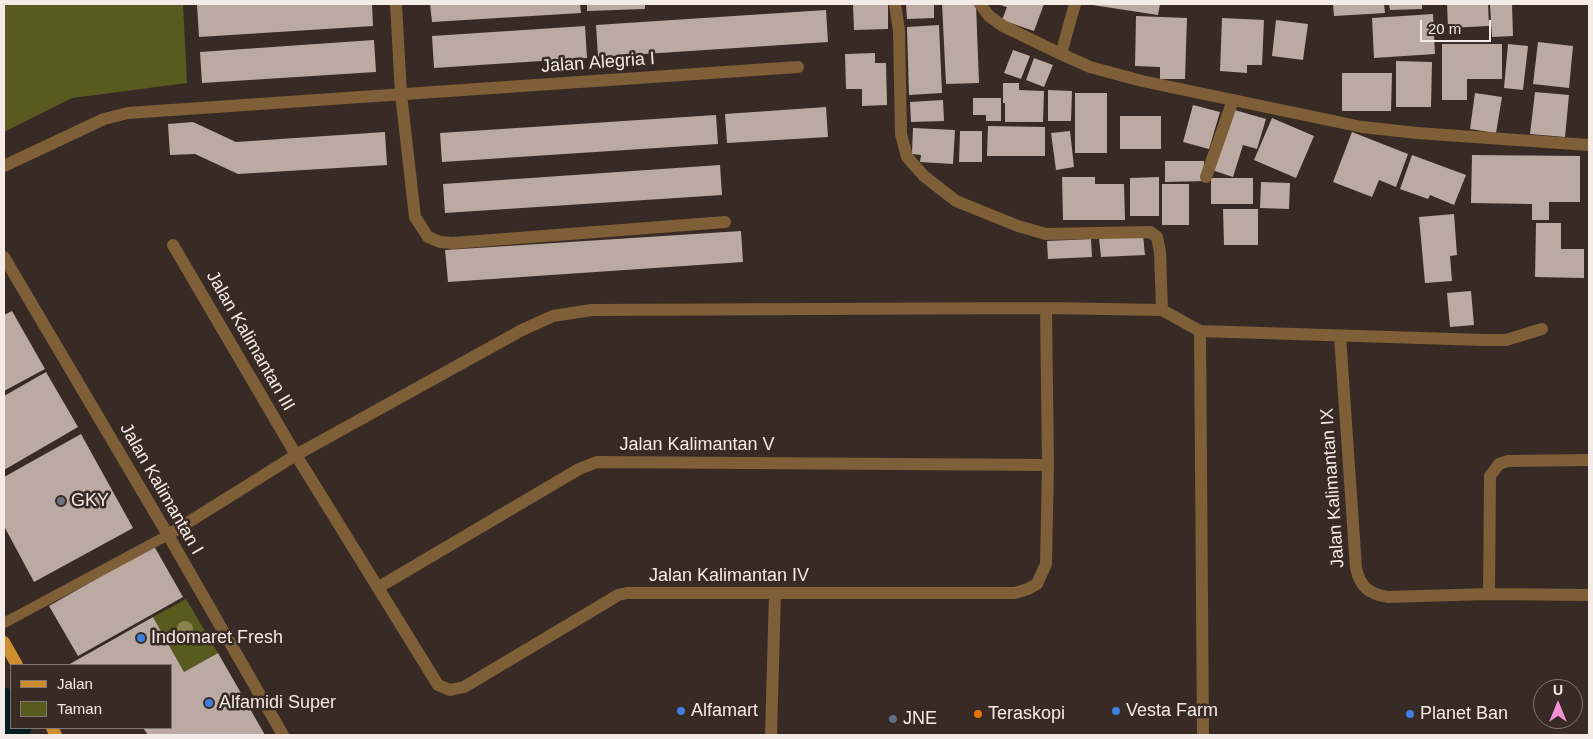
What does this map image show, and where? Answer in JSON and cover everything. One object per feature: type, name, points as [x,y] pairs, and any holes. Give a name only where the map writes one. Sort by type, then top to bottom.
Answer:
[{"type":"main road","points":[[4,642],[16,664]]},
{"type":"street","points":[[396,4],[402,94],[415,217],[428,238],[440,242],[453,243],[726,222]]},
{"type":"street","points":[[895,4],[899,31],[901,134],[907,157],[918,170],[956,201],[1018,226],[1046,234],[1150,232],[1157,237],[1160,252],[1162,310]]},
{"type":"street","points":[[980,4],[989,16],[1003,26],[1090,67],[1116,74],[1362,126],[1437,135],[1589,145]]},
{"type":"street","points":[[1060,54],[1074,4]]},
{"type":"street","name":"Jalan Alegria I","points":[[4,166],[104,119],[128,113],[798,67]]},
{"type":"street","points":[[1206,177],[1233,100]]},
{"type":"street","name":"Jalan Kalimantan III","points":[[173,245],[296,456]]},
{"type":"street","name":"Jalan Kalimantan I","points":[[5,259],[168,535],[283,735]]},
{"type":"street","points":[[168,535],[296,456],[522,330],[553,316],[592,310],[1046,308],[1162,310],[1200,331],[1506,340],[1542,329]]},
{"type":"street","name":"Jalan Kalimantan IV","points":[[296,456],[438,684],[450,690],[464,686],[618,595],[628,593],[1015,593],[1037,584],[1046,564],[1048,465],[1046,308]]},
{"type":"street","points":[[1200,331],[1203,735]]},
{"type":"street","name":"Jalan Kalimantan IX","points":[[1340,336],[1358,580],[1376,595],[1388,597],[1489,594],[1589,595]]},
{"type":"street","points":[[1489,594],[1490,476],[1495,467],[1508,461],[1589,460]]},
{"type":"street","name":"Jalan Kalimantan V","points":[[379,587],[579,468],[597,462],[1048,465]]},
{"type":"street","points":[[771,735],[775,593]]},
{"type":"lane","points":[[4,623],[168,535]]},
{"type":"green space","points":[[4,4],[183,4],[187,83],[72,98],[4,132]]},
{"type":"green space","points":[[186,599],[218,653],[184,672],[153,617]]},
{"type":"building","points":[[372,4],[373,26],[199,37],[197,5]]},
{"type":"building","points":[[430,4],[580,4],[581,13],[432,22]]},
{"type":"building","points":[[587,4],[645,4],[645,9],[587,11]]},
{"type":"building","points":[[853,4],[888,4],[888,29],[854,30]]},
{"type":"building","points":[[906,4],[934,4],[934,18],[907,19]]},
{"type":"building","points":[[942,4],[976,4],[979,83],[946,84]]},
{"type":"building","points":[[997,4],[1044,4],[1034,31],[1002,20],[1007,7]]},
{"type":"building","points":[[1086,4],[1160,4],[1158,15]]},
{"type":"building","points":[[1333,4],[1384,4],[1385,13],[1334,16]]},
{"type":"building","points":[[1389,4],[1422,4],[1422,9],[1390,10]]},
{"type":"building","points":[[1447,4],[1488,4],[1489,26],[1448,28]]},
{"type":"building","points":[[1512,4],[1513,36],[1492,37],[1490,5]]},
{"type":"building","points":[[826,10],[828,42],[598,57],[596,25]]},
{"type":"building","points":[[1433,14],[1435,54],[1374,58],[1372,18]]},
{"type":"building","points":[[1136,16],[1187,18],[1185,79],[1160,79],[1160,67],[1135,66]]},
{"type":"building","points":[[1222,18],[1264,20],[1262,65],[1247,65],[1247,73],[1220,71]]},
{"type":"building","points":[[1276,20],[1308,24],[1303,60],[1272,56]]},
{"type":"building","points":[[939,25],[942,93],[909,95],[907,27]]},
{"type":"building","points":[[585,26],[587,58],[434,68],[432,36]]},
{"type":"building","points":[[374,40],[376,72],[202,83],[200,52]]},
{"type":"building","points":[[1538,42],[1573,46],[1569,88],[1533,84]]},
{"type":"building","points":[[1442,44],[1502,44],[1502,79],[1467,79],[1467,100],[1442,100]]},
{"type":"building","points":[[1508,44],[1528,46],[1523,90],[1504,88]]},
{"type":"building","points":[[1013,50],[1030,56],[1021,79],[1004,73]]},
{"type":"building","points":[[875,53],[875,63],[886,63],[887,105],[862,106],[862,89],[846,89],[845,54]]},
{"type":"building","points":[[1034,58],[1053,65],[1044,87],[1026,80]]},
{"type":"building","points":[[1396,61],[1432,62],[1431,107],[1396,107]]},
{"type":"building","points":[[1342,73],[1392,73],[1391,111],[1342,111]]},
{"type":"building","points":[[1003,83],[1019,83],[1019,90],[1044,91],[1043,122],[1005,122]]},
{"type":"building","points":[[1048,90],[1072,91],[1071,121],[1048,121]]},
{"type":"building","points":[[1535,92],[1569,95],[1565,137],[1530,134]]},
{"type":"building","points":[[1075,93],[1107,93],[1107,153],[1075,153]]},
{"type":"building","points":[[1475,93],[1502,97],[1496,133],[1470,129]]},
{"type":"building","points":[[973,98],[1001,98],[1001,121],[986,121],[986,115],[973,115]]},
{"type":"building","points":[[943,100],[944,121],[911,122],[910,102]]},
{"type":"building","points":[[1193,105],[1220,112],[1209,149],[1183,142]]},
{"type":"building","points":[[826,107],[828,137],[727,143],[725,114]]},
{"type":"building","points":[[1231,109],[1266,119],[1257,149],[1243,145],[1233,177],[1212,170]]},
{"type":"building","points":[[716,115],[718,144],[442,162],[440,133]]},
{"type":"building","points":[[1120,116],[1161,116],[1161,149],[1120,149]]},
{"type":"building","points":[[1272,118],[1314,136],[1296,178],[1254,160]]},
{"type":"building","points":[[193,122],[236,142],[385,132],[387,165],[238,174],[195,154],[170,155],[168,124]]},
{"type":"building","points":[[988,126],[1045,127],[1045,156],[987,156]]},
{"type":"building","points":[[913,128],[955,130],[953,164],[920,162],[921,155],[912,154]]},
{"type":"building","points":[[960,131],[982,131],[982,162],[959,162]]},
{"type":"building","points":[[1070,131],[1074,167],[1056,170],[1051,133]]},
{"type":"building","points":[[1352,132],[1408,154],[1396,187],[1379,180],[1372,197],[1333,182]]},
{"type":"building","points":[[1412,155],[1466,175],[1454,205],[1430,195],[1428,199],[1400,189]]},
{"type":"building","points":[[1472,155],[1580,156],[1580,202],[1549,202],[1549,220],[1532,220],[1532,204],[1471,203]]},
{"type":"building","points":[[1165,161],[1204,161],[1204,181],[1165,182]]},
{"type":"building","points":[[720,165],[722,195],[445,213],[443,184]]},
{"type":"building","points":[[1062,177],[1095,177],[1095,184],[1124,184],[1125,220],[1063,220]]},
{"type":"building","points":[[1159,177],[1159,216],[1130,216],[1130,178]]},
{"type":"building","points":[[1211,178],[1253,178],[1253,204],[1211,204]]},
{"type":"building","points":[[1261,182],[1290,183],[1289,209],[1260,208]]},
{"type":"building","points":[[1162,184],[1189,184],[1189,225],[1162,225]]},
{"type":"building","points":[[1223,209],[1258,209],[1258,245],[1224,245]]},
{"type":"building","points":[[1454,214],[1457,255],[1450,256],[1452,281],[1425,283],[1419,217]]},
{"type":"building","points":[[1536,223],[1561,223],[1561,249],[1584,249],[1584,278],[1535,277]]},
{"type":"building","points":[[741,231],[743,262],[448,282],[445,250]]},
{"type":"building","points":[[1143,235],[1145,255],[1101,257],[1099,238]]},
{"type":"building","points":[[1091,239],[1092,257],[1048,259],[1047,241]]},
{"type":"building","points":[[1471,291],[1474,325],[1450,327],[1447,293]]},
{"type":"building","points":[[12,311],[45,369],[4,391],[4,315]]},
{"type":"building","points":[[46,372],[78,427],[4,470],[4,396]]},
{"type":"building","name":"GKY","points":[[81,434],[133,528],[34,582],[4,526],[4,477]]},
{"type":"building","points":[[154,546],[183,597],[78,656],[49,606]]},
{"type":"building","name":"Alfamidi Super","points":[[153,617],[184,672],[218,653],[265,735],[148,735],[144,729],[172,729],[172,664],[70,664]]},
{"type":"waterway","points":[[4,709],[10,721]]},
{"type":"place","name":"GKY","points":[[61,501]]},
{"type":"place","name":"Indomaret Fresh","points":[[141,638]]},
{"type":"place","name":"Alfamidi Super","points":[[209,703]]},
{"type":"place","name":"Alfamart","points":[[681,711]]},
{"type":"place","name":"Vesta Farm","points":[[1116,711]]},
{"type":"place","name":"Teraskopi","points":[[978,714]]},
{"type":"place","name":"Planet Ban","points":[[1410,714]]},
{"type":"place","name":"JNE","points":[[893,719]]}]
